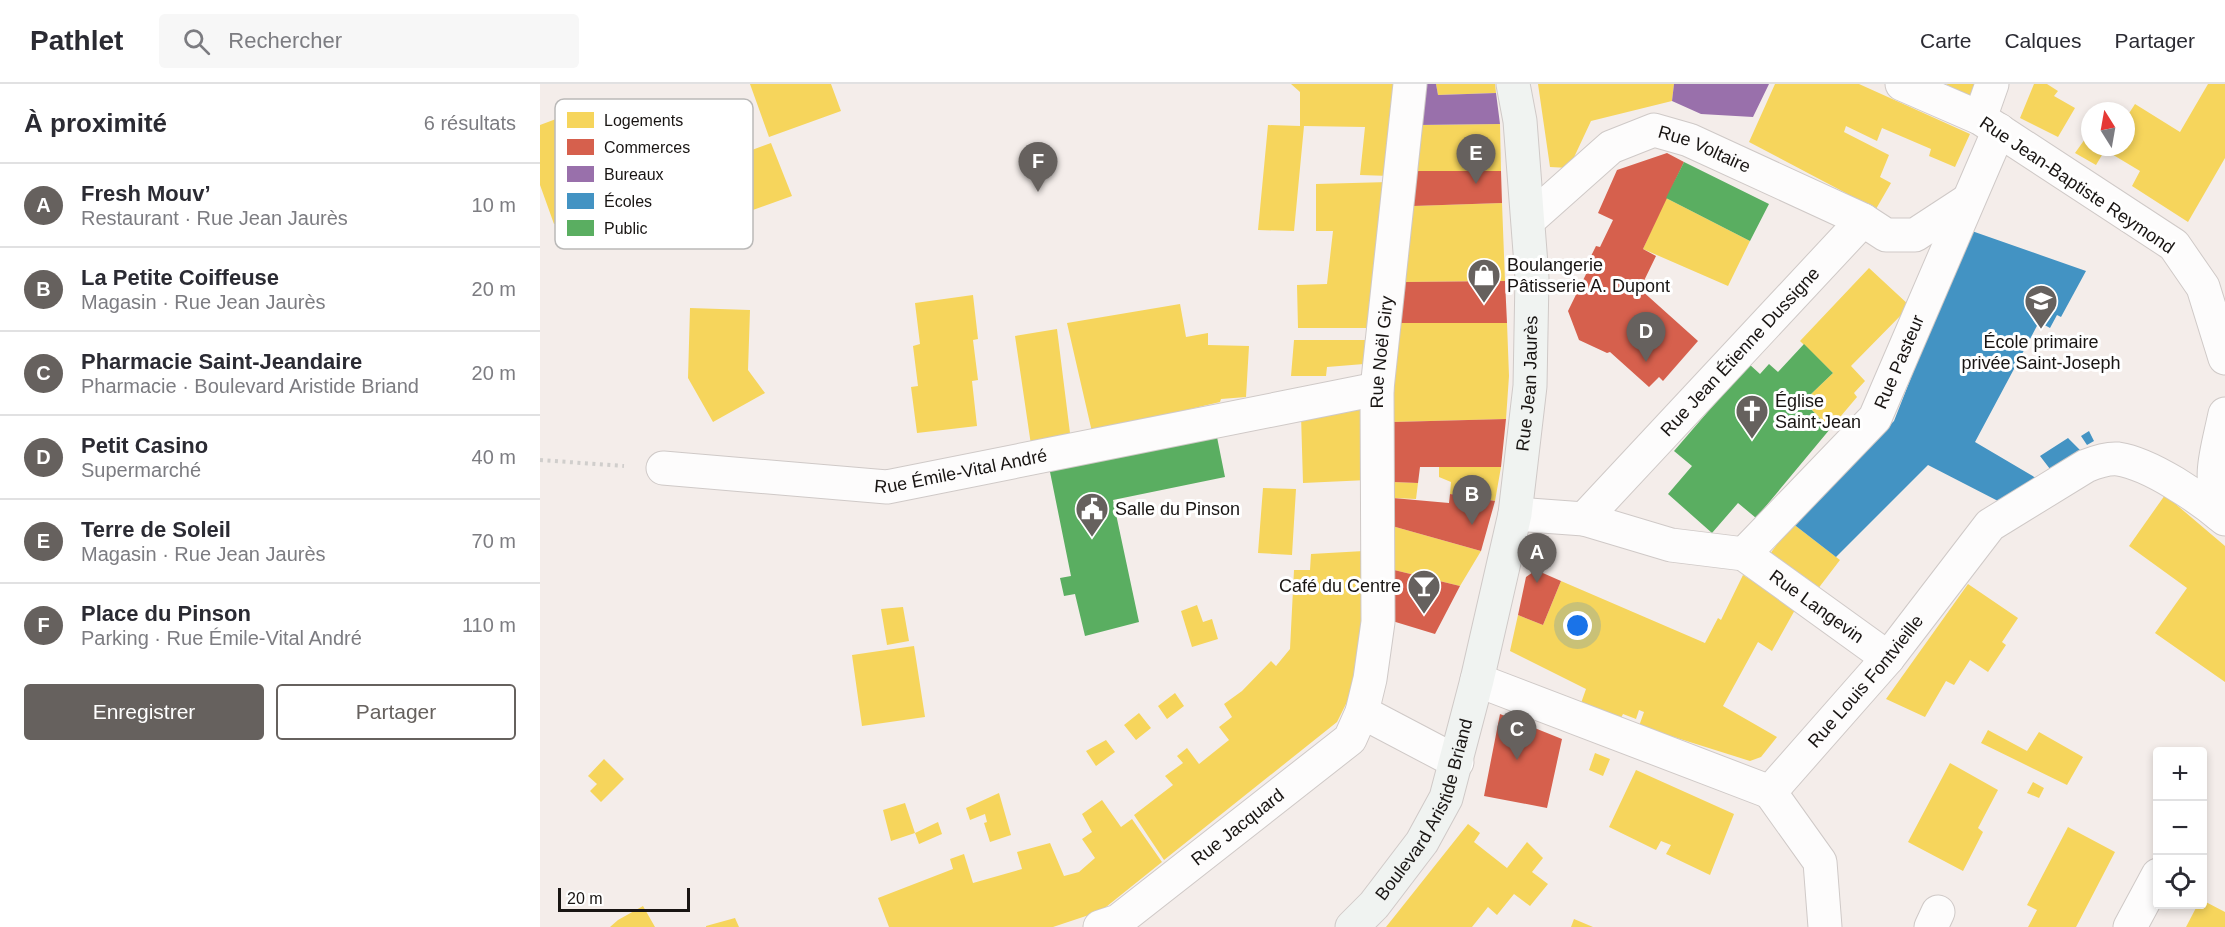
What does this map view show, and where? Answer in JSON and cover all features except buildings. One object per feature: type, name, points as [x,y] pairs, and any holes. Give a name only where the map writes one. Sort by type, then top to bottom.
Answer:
[{"type":"main road","name":"Rue Jean Jaurès","points":[[1478,680],[1515,514],[1530,386],[1532,278],[1529,220],[1520,121],[1513,84]]},
{"type":"main road","name":"Boulevard Aristide Briand","points":[[1352,927],[1374,905],[1422,842],[1446,798],[1478,680]]},
{"type":"street","name":"Rue Noël Giry","points":[[1362,712],[1370,679],[1378,622],[1377,388],[1410,84]]},
{"type":"street","name":"Rue Jean-Baptiste Reymond","points":[[1902,84],[1990,124],[2174,245],[2203,287],[2225,358]]},
{"type":"street","name":"Rue Pasteur","points":[[1744,554],[1875,418],[1967,201],[1990,124],[1992,84]]},
{"type":"street","name":"Rue Voltaire","points":[[1529,220],[1611,147],[1654,130],[1689,141],[1863,220]]},
{"type":"street","points":[[1863,220],[1886,235],[1915,235],[1967,201]]},
{"type":"street","name":"Rue Jean Étienne Dussigne","points":[[1584,519],[1863,220]]},
{"type":"street","name":"Rue Émile-Vital André","points":[[663,468],[886,488],[1377,388]]},
{"type":"street","points":[[2222,517],[2212,485],[2214,457],[2225,414]]},
{"type":"street","name":"Rue Louis Fontvieille","points":[[1770,792],[1888,658],[1990,525],[2086,466],[2101,460],[2118,459],[2139,466],[2158,475],[2222,517]]},
{"type":"street","points":[[1515,514],[1584,519],[1671,545],[1744,554]]},
{"type":"street","name":"Rue Langevin","points":[[1744,554],[1888,658]]},
{"type":"street","points":[[1478,680],[1770,792],[1820,862],[1825,927]]},
{"type":"street","points":[[1362,712],[1456,762]]},
{"type":"street","name":"Rue Jacquard","points":[[1100,927],[1118,921],[1350,739],[1362,712]]},
{"type":"street","points":[[2130,927],[2153,883]]},
{"type":"path","points":[[540,460],[663,468]]},
{"type":"place","name":"Terre de Soleil","points":[[1476,184]]},
{"type":"place","name":"Place du Pinson","points":[[1038,192]]},
{"type":"place","name":"Boulangerie Pâtisserie A. Dupont","points":[[1484,304]]},
{"type":"place","name":"École primaire privée Saint-Joseph","points":[[2041,330]]},
{"type":"place","name":"Petit Casino","points":[[1646,362]]},
{"type":"place","name":"Église Saint-Jean","points":[[1752,440]]},
{"type":"place","name":"La Petite Coiffeuse","points":[[1472,525]]},
{"type":"place","name":"Salle du Pinson","points":[[1092,538]]},
{"type":"place","name":"Fresh Mouv’","points":[[1537,583]]},
{"type":"place","name":"Café du Centre","points":[[1424,615]]},
{"type":"place","name":"Pharmacie Saint-Jeandaire","points":[[1517,760]]}]
